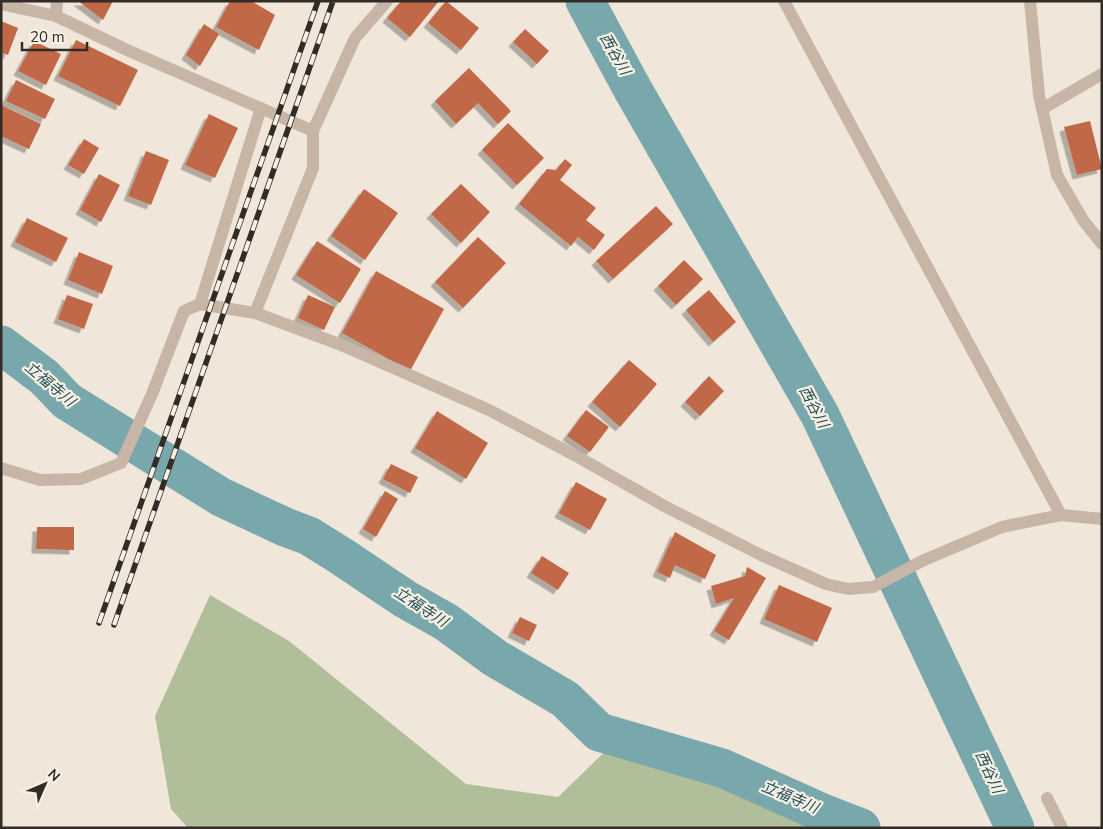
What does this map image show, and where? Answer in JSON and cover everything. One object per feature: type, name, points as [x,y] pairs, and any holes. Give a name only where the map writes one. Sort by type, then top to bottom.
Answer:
[{"type":"street","points":[[56,16],[57,1]]},
{"type":"street","points":[[255,313],[313,168],[313,130],[355,38],[387,1]]},
{"type":"street","points":[[784,1],[1061,515]]},
{"type":"street","points":[[1030,1],[1039,95],[1056,175],[1084,220],[1102,244]]},
{"type":"street","points":[[1,4],[56,16],[127,50],[313,130]]},
{"type":"street","points":[[1042,109],[1102,74]]},
{"type":"street","points":[[200,304],[261,108]]},
{"type":"street","points":[[1,468],[40,480],[81,479],[120,463],[152,394],[184,312],[200,304],[255,313],[339,344],[489,410],[578,457],[668,508],[761,555],[826,584],[848,589],[873,587],[922,561],[1002,527],[1061,515],[1102,519]]},
{"type":"street","points":[[1047,798],[1062,828]]},
{"type":"green space","points":[[210,595],[289,641],[466,784],[558,797],[617,740],[727,780],[826,828],[188,828],[171,809],[155,716]]},
{"type":"building","points":[[78,1],[113,1],[103,20]]},
{"type":"building","points":[[230,1],[251,1],[275,15],[259,50],[216,27]]},
{"type":"building","points":[[401,1],[439,1],[410,37],[387,18]]},
{"type":"building","points":[[446,1],[479,28],[461,50],[428,23]]},
{"type":"building","points":[[1,21],[18,28],[8,55],[1,52]]},
{"type":"building","points":[[204,24],[219,34],[200,66],[186,55]]},
{"type":"building","points":[[525,29],[549,51],[537,64],[513,42]]},
{"type":"building","points":[[76,40],[138,70],[120,106],[58,76]]},
{"type":"building","points":[[34,41],[61,54],[46,85],[18,71]]},
{"type":"building","points":[[469,68],[511,111],[498,124],[478,103],[456,124],[435,101]]},
{"type":"building","points":[[16,80],[55,99],[45,119],[6,101]]},
{"type":"building","points":[[1,105],[41,124],[29,149],[1,136]]},
{"type":"building","points":[[209,114],[238,128],[215,178],[185,165]]},
{"type":"building","points":[[1090,121],[1102,169],[1077,175],[1064,127]]},
{"type":"building","points":[[508,123],[544,158],[517,185],[482,150]]},
{"type":"building","points":[[84,139],[99,148],[84,174],[68,165]]},
{"type":"building","points":[[146,151],[169,160],[151,205],[128,196]]},
{"type":"building","points":[[565,159],[572,165],[560,180],[596,208],[586,220],[605,235],[594,250],[578,237],[571,246],[519,204],[547,169],[556,170]]},
{"type":"building","points":[[99,174],[120,185],[101,222],[80,210]]},
{"type":"building","points":[[461,184],[490,212],[461,243],[431,214]]},
{"type":"building","points":[[364,189],[398,213],[365,260],[331,236]]},
{"type":"building","points":[[656,206],[673,224],[613,279],[596,261]]},
{"type":"building","points":[[27,218],[68,238],[56,262],[15,242]]},
{"type":"building","points":[[478,237],[506,263],[463,308],[435,282]]},
{"type":"building","points":[[317,241],[361,269],[340,303],[296,275]]},
{"type":"building","points":[[79,252],[113,266],[102,294],[68,280]]},
{"type":"building","points":[[684,260],[703,279],[676,305],[658,286]]},
{"type":"building","points":[[376,271],[444,309],[410,371],[342,333]]},
{"type":"building","points":[[709,290],[736,322],[713,342],[686,310]]},
{"type":"building","points":[[67,295],[93,304],[84,329],[58,319]]},
{"type":"building","points":[[308,295],[335,307],[324,330],[298,318]]},
{"type":"building","points":[[629,360],[657,384],[620,427],[592,402]]},
{"type":"building","points":[[709,376],[724,391],[700,416],[685,402]]},
{"type":"building","points":[[586,410],[609,427],[590,452],[567,436]]},
{"type":"building","points":[[437,411],[488,443],[466,479],[415,448]]},
{"type":"building","points":[[391,464],[418,477],[410,493],[383,479]]},
{"type":"building","points":[[576,482],[607,499],[590,530],[559,513]]},
{"type":"building","points":[[385,491],[398,499],[376,537],[363,529]]},
{"type":"building","points":[[37,527],[74,527],[74,550],[36,549]]},
{"type":"building","points":[[675,532],[716,555],[705,579],[675,565],[670,578],[657,572]]},
{"type":"building","points":[[542,556],[569,573],[558,590],[531,573]]},
{"type":"building","points":[[747,567],[766,578],[729,640],[714,631],[734,598],[716,604],[711,586],[745,576]]},
{"type":"building","points":[[779,585],[832,608],[817,642],[764,619]]},
{"type":"building","points":[[520,617],[537,625],[529,641],[512,633]]},
{"type":"waterway","name":"西谷川","points":[[585,1],[633,90],[820,415],[1015,828]]},
{"type":"waterway","name":"立福寺川","points":[[1,345],[44,377],[67,401],[221,497],[309,536],[405,599],[446,622],[495,658],[565,699],[599,732],[722,768],[861,828]]},
{"type":"railway","points":[[99,623],[318,1]]},
{"type":"railway","points":[[114,625],[333,1]]}]
